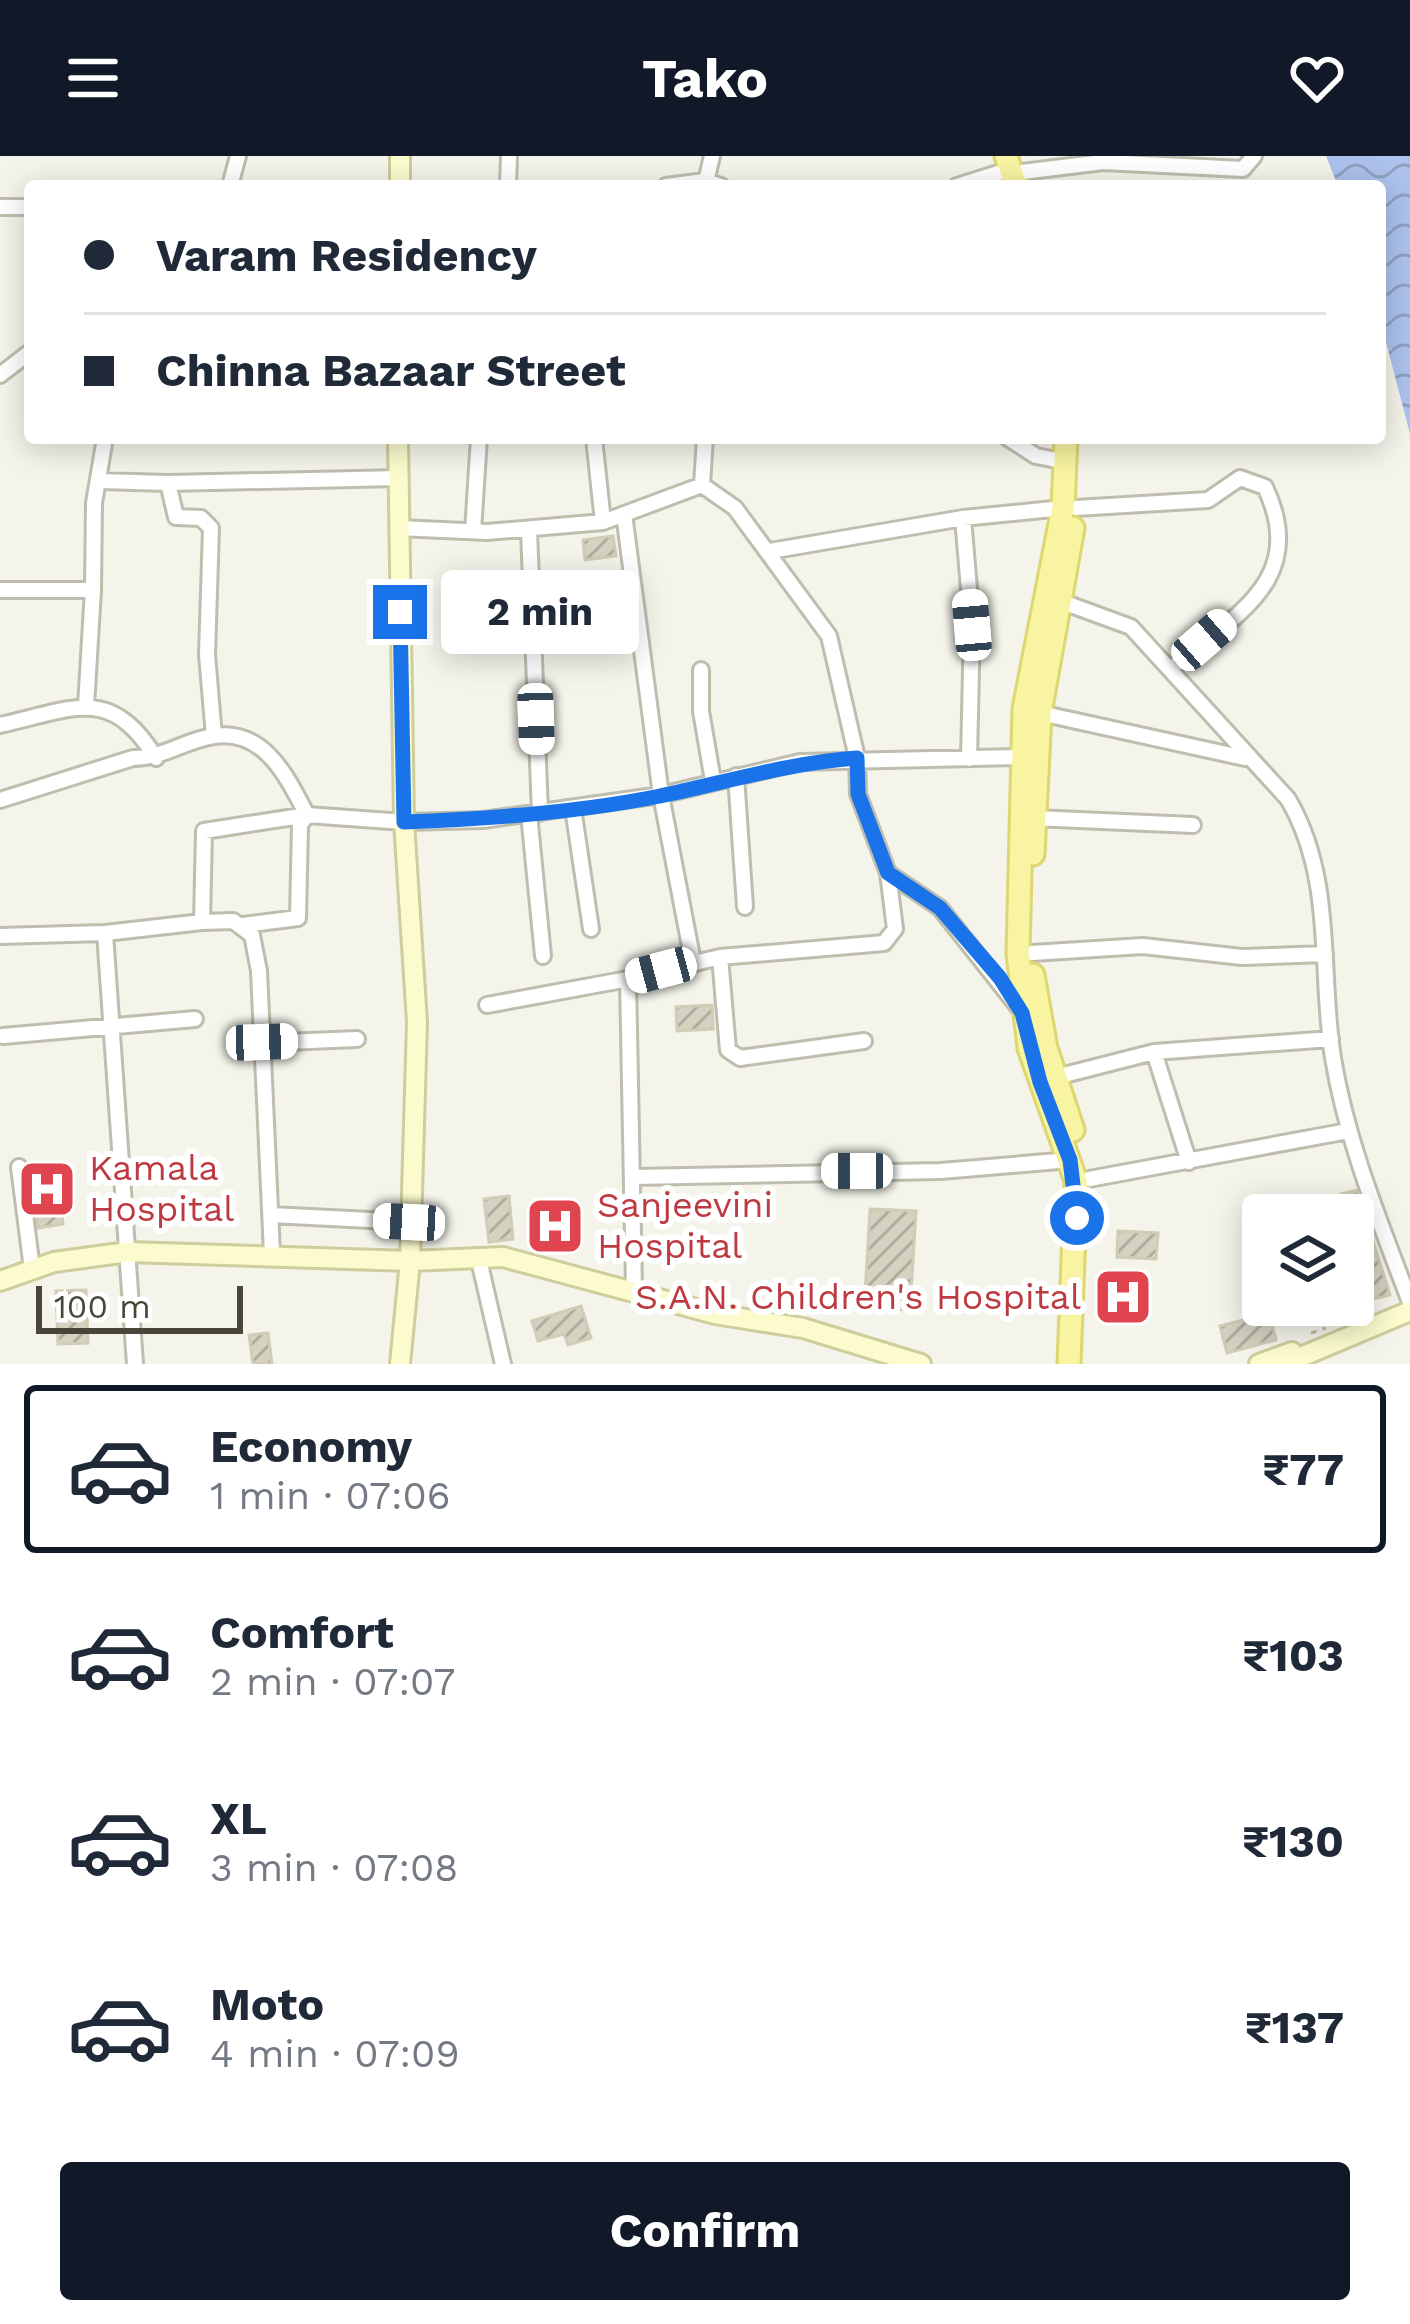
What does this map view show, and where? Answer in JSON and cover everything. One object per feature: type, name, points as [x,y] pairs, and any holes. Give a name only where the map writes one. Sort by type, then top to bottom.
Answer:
[{"type":"main road","points":[[1066,444],[1069,508],[1042,596],[1021,757],[1034,1065],[1070,1160],[1077,1218],[1069,1364]]},
{"type":"main road","points":[[1080,444],[1040,712],[1030,1014],[1089,1179],[1082,1364]]},
{"type":"street","points":[[981,180],[1016,171],[1103,162],[1243,169],[1254,156]]},
{"type":"street","points":[[0,375],[24,357]]},
{"type":"street","points":[[86,706],[94,503],[104,444]]},
{"type":"street","points":[[398,444],[404,822],[417,1022],[410,1261],[400,1364]]},
{"type":"street","points":[[473,531],[478,444]]},
{"type":"street","points":[[595,444],[603,522]]},
{"type":"street","points":[[702,485],[705,444]]},
{"type":"street","points":[[1017,444],[1036,456],[1067,462]]},
{"type":"street","points":[[100,481],[399,478]]},
{"type":"street","points":[[770,551],[963,518],[1208,500],[1240,478],[1265,488],[1277,524],[1276,559],[1267,587],[1173,667]]},
{"type":"street","points":[[168,483],[176,518],[201,518],[211,528],[207,656],[214,736]]},
{"type":"street","points":[[398,528],[529,530],[603,522],[702,485]]},
{"type":"street","points":[[487,1005],[720,957],[884,943],[895,929],[888,873],[858,794],[857,758],[829,636],[735,508],[702,485]]},
{"type":"street","points":[[624,514],[661,796],[693,962]]},
{"type":"street","points":[[963,518],[972,625],[969,759]]},
{"type":"street","points":[[529,530],[543,956]]},
{"type":"street","points":[[0,590],[92,590]]},
{"type":"street","points":[[1060,601],[1131,627],[1173,667],[1247,758],[1288,799],[1305,827],[1318,871],[1330,1039],[1348,1131],[1410,1302]]},
{"type":"street","points":[[701,670],[713,781]]},
{"type":"street","points":[[0,725],[86,706],[113,710],[128,719],[156,758]]},
{"type":"street","points":[[1040,712],[1247,758]]},
{"type":"street","points":[[0,800],[36,793],[133,758],[156,758],[214,736],[236,736],[278,760],[307,815]]},
{"type":"street","points":[[202,922],[204,831],[307,815],[404,822],[535,814],[661,796],[800,762],[1021,757]]},
{"type":"street","points":[[736,776],[745,907]]},
{"type":"street","points":[[573,808],[591,929]]},
{"type":"street","points":[[0,936],[106,933],[202,922],[244,925],[298,918],[300,825],[307,815]]},
{"type":"street","points":[[1033,818],[1193,824]]},
{"type":"street","points":[[888,873],[940,908],[1030,1014]]},
{"type":"street","points":[[244,925],[252,935],[259,971],[272,1253]]},
{"type":"street","points":[[106,933],[116,1024],[135,1364]]},
{"type":"street","points":[[1032,953],[1143,946],[1242,957],[1325,954]]},
{"type":"street","points":[[720,957],[728,1049],[740,1058],[864,1041]]},
{"type":"street","points":[[628,979],[634,1289]]},
{"type":"street","points":[[3,1036],[195,1019]]},
{"type":"street","points":[[262,1042],[357,1039]]},
{"type":"street","points":[[1056,1077],[1154,1052],[1330,1039]]},
{"type":"street","points":[[1154,1052],[1189,1162]]},
{"type":"street","points":[[1089,1179],[1348,1131]]},
{"type":"street","points":[[633,1177],[940,1171],[1070,1160]]},
{"type":"street","points":[[19,1167],[32,1269]]},
{"type":"street","points":[[271,1215],[409,1222]]},
{"type":"street","points":[[0,1281],[32,1269],[128,1252],[410,1261],[503,1256],[715,1313],[803,1328],[921,1364]]},
{"type":"street","points":[[478,1256],[503,1364]]},
{"type":"street","points":[[1284,1364],[1320,1353],[1410,1311]]},
{"type":"street","points":[[1259,1364],[1320,1353]]},
{"type":"water","points":[[1326,156],[1410,156],[1410,434],[1386,342],[1386,180],[1336,180]]},
{"type":"building","points":[[613,536],[616,556],[585,560],[583,540]]},
{"type":"building","points":[[712,1005],[713,1029],[677,1031],[676,1007]]},
{"type":"building","points":[[57,1169],[63,1224],[38,1228],[31,1173]]},
{"type":"building","points":[[509,1196],[513,1239],[489,1242],[484,1199]]},
{"type":"building","points":[[870,1209],[916,1211],[910,1309],[864,1312]]},
{"type":"building","points":[[1118,1231],[1158,1233],[1156,1259],[1117,1257]]},
{"type":"building","points":[[1374,1244],[1390,1295],[1374,1299]]},
{"type":"building","points":[[1136,1283],[1138,1304],[1105,1307],[1103,1286]]},
{"type":"building","points":[[86,1290],[88,1343],[58,1344],[56,1291]]},
{"type":"building","points":[[581,1306],[591,1338],[568,1345],[564,1334],[538,1341],[532,1321]]},
{"type":"building","points":[[1242,1320],[1242,1326],[1272,1326],[1276,1340],[1227,1353],[1220,1326]]},
{"type":"building","points":[[268,1333],[272,1364],[253,1364],[249,1335]]},
{"type":"place","name":"Kamala Hospital","points":[[47,1189]]},
{"type":"place","name":"Sanjeevini Hospital","points":[[555,1226]]},
{"type":"place","name":"S.A.N. Children's Hospital","points":[[1123,1297]]},
{"type":"route","points":[[400,612],[404,822],[483,820],[661,796],[800,762],[857,758],[858,794],[888,873],[940,908],[1000,978],[1022,1013],[1029,1048],[1076,1181],[1077,1218]]}]
